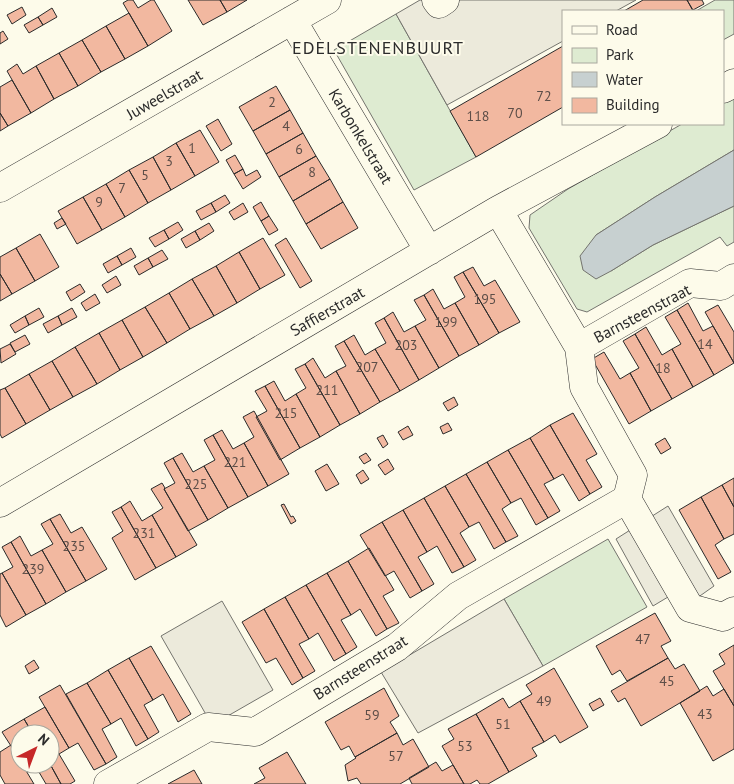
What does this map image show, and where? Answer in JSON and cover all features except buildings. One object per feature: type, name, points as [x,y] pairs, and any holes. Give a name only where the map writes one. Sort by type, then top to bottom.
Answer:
[{"type":"street","name":"Juweelstraat","points":[[0,188],[328,0]]},
{"type":"street","points":[[436,0],[438,4],[445,0]]},
{"type":"street","name":"Karbonkelstraat","points":[[292,20],[429,251]]},
{"type":"street","name":"Saffierstraat","points":[[0,503],[498,210],[656,125]]},
{"type":"street","name":"Barnsteenstraat","points":[[108,784],[208,727],[255,732],[397,647],[458,596],[627,498],[633,475],[584,387],[579,347],[498,210]]},
{"type":"street","name":"Barnsteenstraat","points":[[579,347],[690,284],[721,286],[734,278]]},
{"type":"street","points":[[627,498],[690,608],[723,617],[734,611]]},
{"type":"green space","points":[[715,0],[734,0],[734,34],[724,39],[724,10],[698,10]]},
{"type":"green space","points":[[396,14],[476,157],[414,190],[334,50]]},
{"type":"green space","points":[[734,94],[734,150],[596,235],[611,271],[653,245],[734,206],[734,242],[727,246],[720,237],[587,312],[577,309],[529,228],[530,215],[568,189],[680,125],[724,125],[724,99]]},
{"type":"green space","points":[[608,539],[647,607],[543,666],[504,599]]},
{"type":"shaded area","points":[[420,0],[636,0],[618,10],[562,10],[562,42],[447,105],[396,14]]},
{"type":"shaded area","points":[[668,506],[714,586],[697,598],[688,585],[653,606],[616,539]]},
{"type":"shaded area","points":[[504,599],[543,666],[418,733],[381,672]]},
{"type":"shaded area","points":[[222,601],[273,690],[212,725],[161,636]]},
{"type":"water","points":[[734,150],[734,206],[653,245],[596,279],[583,270],[580,256],[596,235]]},
{"type":"district","name":"EDELSTENENBUURT","points":[[378,48]]}]
